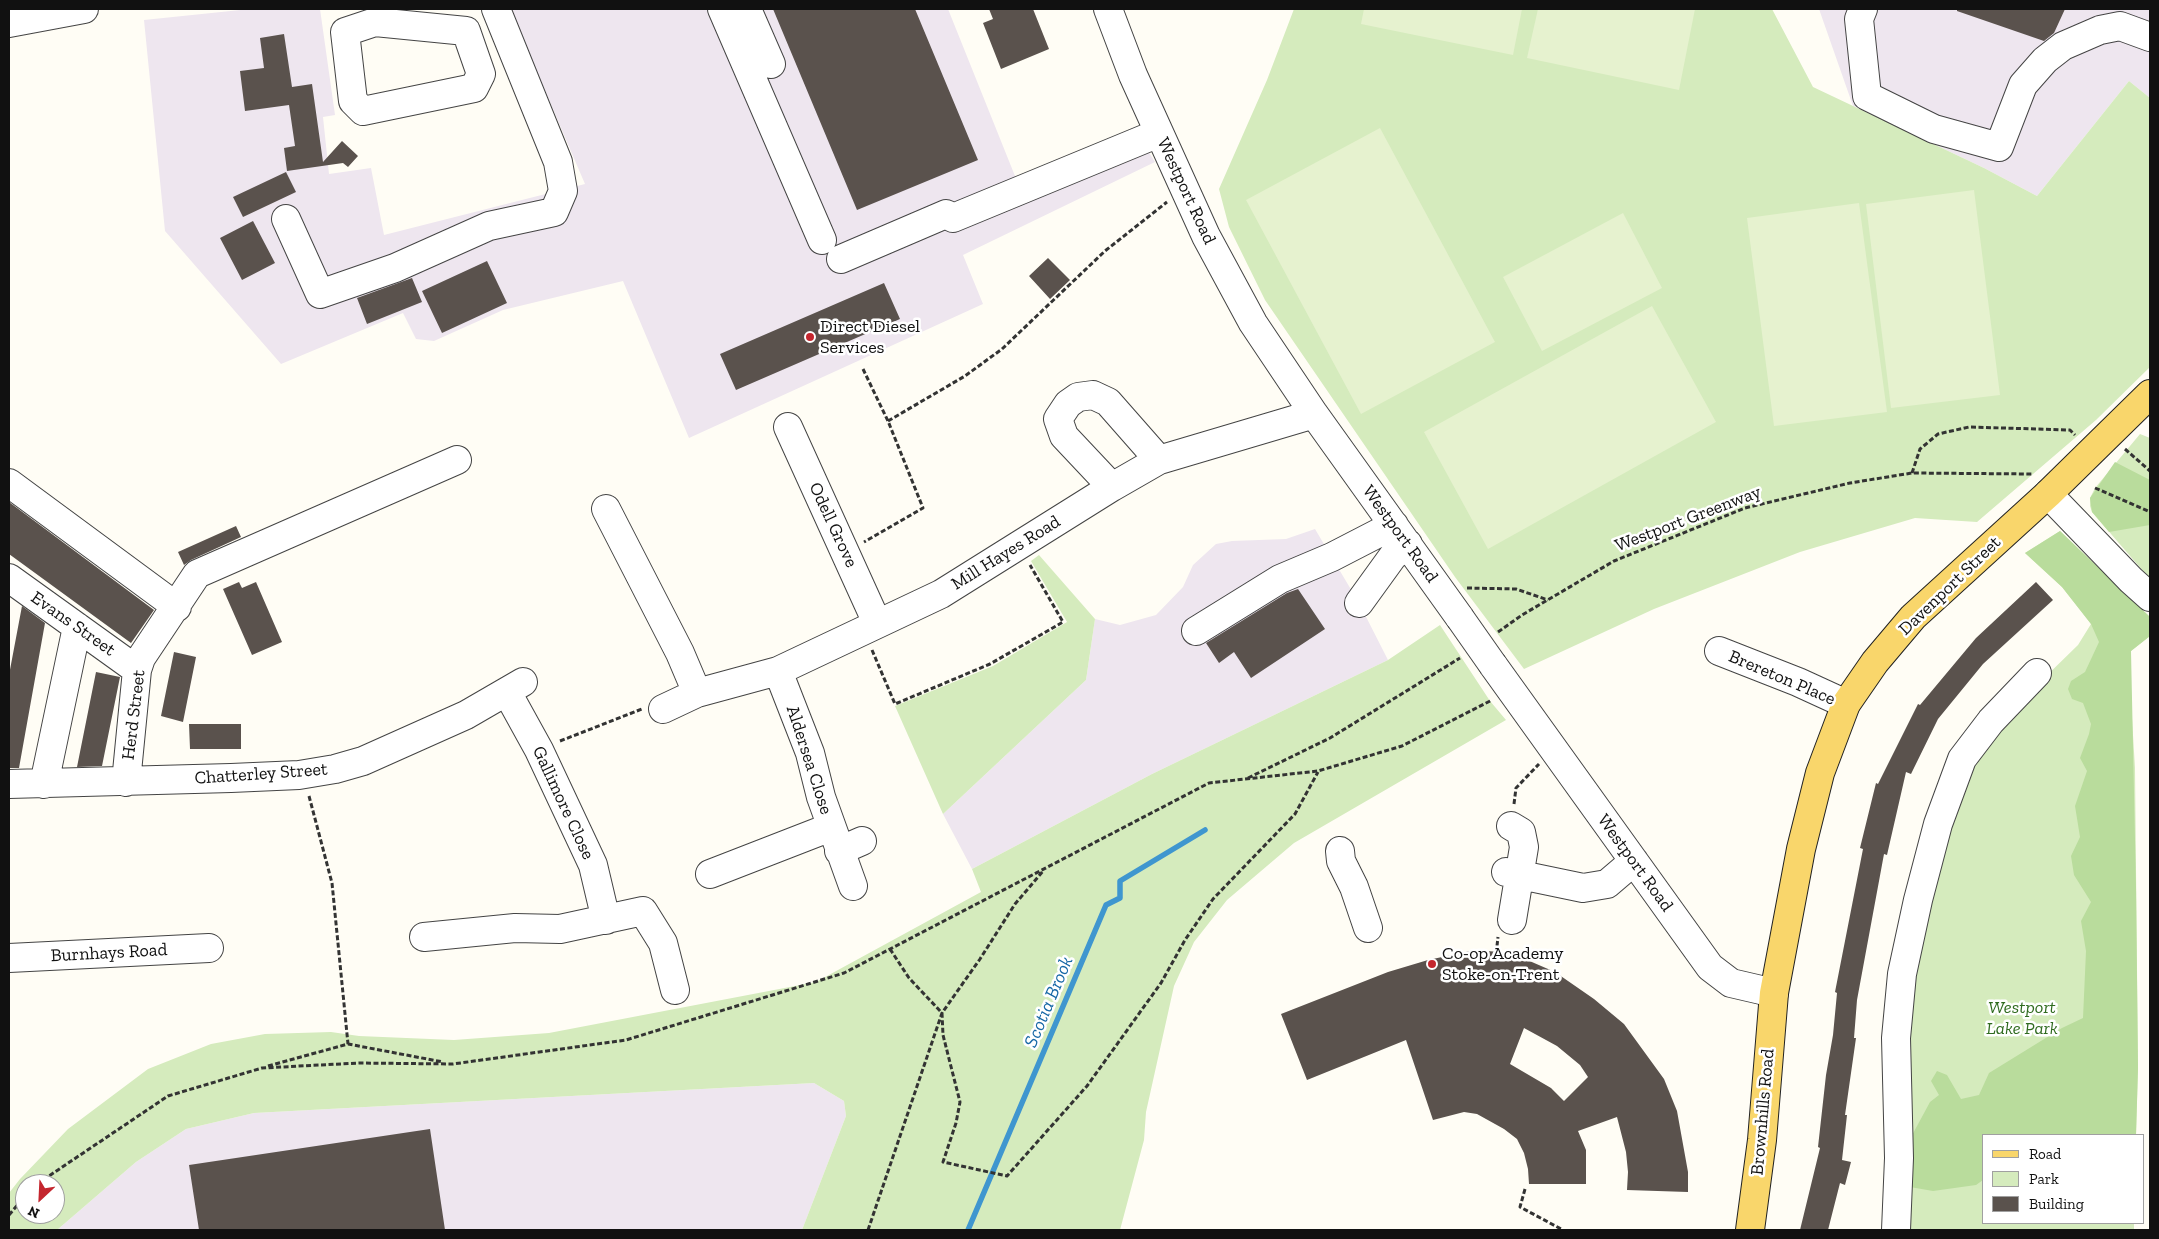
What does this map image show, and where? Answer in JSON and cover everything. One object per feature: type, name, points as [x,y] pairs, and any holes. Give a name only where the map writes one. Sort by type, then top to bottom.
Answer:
[{"type":"main road","name":"Davenport Street","points":[[1774,993],[1800,849],[1820,773],[1846,704],[1875,662],[1913,618],[2040,484],[2101,443],[2147,404]]},
{"type":"main road","name":"Brownhills Road","points":[[1750,1230],[1762,1140],[1774,993]]},
{"type":"street","points":[[9,23],[84,9]]},
{"type":"street","points":[[286,220],[320,294],[395,268],[489,226],[554,212],[563,191],[558,162],[496,9]]},
{"type":"street","points":[[722,9],[822,240]]},
{"type":"street","points":[[747,9],[771,64]]},
{"type":"street","name":"Westport Road","points":[[1108,9],[1133,75],[1206,236],[1253,323],[1314,414],[1710,967],[1731,983],[1774,993]]},
{"type":"street","points":[[1863,9],[1859,19],[1867,96],[1934,129],[1999,147],[2023,85],[2045,60],[2063,46],[2100,30],[2120,26],[2150,37]]},
{"type":"street","points":[[352,18],[466,31],[481,74],[474,88],[363,111],[352,101],[352,18]]},
{"type":"street","points":[[842,259],[946,214],[953,218],[1159,133]]},
{"type":"street","points":[[1112,487],[1064,436],[1058,420],[1068,404],[1078,397],[1093,395],[1108,402],[1159,460]]},
{"type":"street","name":"Mill Hayes Road","points":[[663,708],[696,693],[778,670],[941,594],[1112,487],[1159,460],[1314,414]]},
{"type":"street","name":"Odell Grove","points":[[788,427],[846,552],[870,626]]},
{"type":"street","name":"Herd Street","points":[[126,782],[138,670],[141,658],[179,604],[197,574],[457,460]]},
{"type":"street","points":[[9,483],[179,604]]},
{"type":"street","points":[[2040,484],[2131,580],[2150,597]]},
{"type":"street","points":[[607,508],[680,652],[696,693]]},
{"type":"street","points":[[1359,603],[1393,556],[1401,534]]},
{"type":"street","points":[[1196,631],[1280,579],[1332,557],[1401,534]]},
{"type":"street","name":"Evans Street","points":[[10,586],[78,627],[138,670]]},
{"type":"street","points":[[44,784],[78,627]]},
{"type":"street","name":"Brereton Place","points":[[1718,652],[1798,682],[1846,704]]},
{"type":"street","name":"Aldersea Close","points":[[778,670],[810,753],[821,797],[844,840],[853,886]]},
{"type":"street","points":[[1896,1230],[1899,1158],[1896,1038],[1902,974],[1918,900],[1938,824],[1962,759],[1991,721],[2037,673]]},
{"type":"street","name":"Chatterley Street","points":[[9,784],[126,782],[299,775],[335,769],[363,761],[466,715],[515,687]]},
{"type":"street","name":"Gallimore Close","points":[[515,687],[539,750],[593,865],[606,920]]},
{"type":"street","points":[[1511,826],[1521,832],[1524,847],[1513,874],[1512,920]]},
{"type":"street","points":[[710,874],[844,840]]},
{"type":"street","points":[[1340,851],[1341,860],[1354,887],[1368,928]]},
{"type":"street","points":[[1513,874],[1583,888],[1607,884],[1634,861]]},
{"type":"street","points":[[424,937],[515,928],[560,929],[643,911],[663,942],[676,990]]},
{"type":"street","name":"Burnhays Road","points":[[9,958],[209,948]]},
{"type":"path","points":[[888,421],[966,376],[1002,349],[1105,250],[1184,189]]},
{"type":"path","points":[[846,552],[922,508],[888,421],[863,370]]},
{"type":"path","points":[[1912,473],[1920,449],[1938,434],[1969,428],[2070,430],[2101,443],[2150,471]]},
{"type":"path","name":"Westport Greenway","points":[[1491,637],[1548,600],[1614,561],[1745,508],[1850,483],[1912,473],[2040,484]]},
{"type":"path","points":[[2096,488],[2150,512]]},
{"type":"path","points":[[870,626],[895,704],[990,664],[1063,622],[1018,545]]},
{"type":"path","points":[[1435,582],[1468,588],[1516,589],[1548,600]]},
{"type":"path","points":[[1245,779],[1330,738],[1464,655]]},
{"type":"path","points":[[262,1068],[359,1063],[453,1064],[626,1040],[844,973],[1209,783],[1318,772],[1402,746],[1510,690]]},
{"type":"path","points":[[539,750],[639,709],[663,708]]},
{"type":"path","points":[[1511,826],[1516,788],[1535,767],[1556,753]]},
{"type":"path","points":[[890,949],[909,978],[942,1013],[943,1035],[960,1102],[956,1123],[943,1162],[1007,1176],[1087,1086],[1160,983],[1185,940],[1213,899],[1295,814],[1318,772]]},
{"type":"path","points":[[299,775],[311,800],[332,883],[348,1044]]},
{"type":"path","points":[[868,1230],[942,1013],[980,959],[1014,904],[1046,867]]},
{"type":"path","points":[[53,1174],[168,1096],[348,1044],[453,1064]]},
{"type":"path","points":[[1525,1189],[1520,1207],[1563,1230]]},
{"type":"shaded area","points":[[250,9],[320,9],[335,115],[323,117],[329,174],[371,168],[384,235],[585,184],[510,9],[948,9],[1017,181],[1148,151],[1155,162],[963,255],[983,304],[689,438],[623,281],[503,310],[434,341],[416,339],[403,313],[281,364],[165,231],[144,20]]},
{"type":"shaded area","points":[[1819,9],[2150,9],[2150,98],[2129,81],[2037,196],[1984,168],[1853,106]]},
{"type":"shaded area","points":[[1315,529],[1359,603],[1388,660],[1152,774],[972,869],[943,814],[1086,680],[1095,619],[1120,625],[1156,615],[1183,587],[1193,565],[1216,544],[1232,541],[1286,539]]},
{"type":"shaded area","points":[[814,1083],[844,1101],[846,1116],[802,1230],[57,1230],[136,1162],[186,1129],[254,1113]]},
{"type":"green space","points":[[1294,9],[1772,9],[1813,87],[1984,168],[2037,196],[2129,81],[2150,98],[2150,367],[2096,420],[1977,522],[1915,518],[1800,552],[1654,609],[1524,669],[1455,577],[1265,300],[1229,227],[1219,189],[1267,80]]},
{"type":"green space","points":[[1364,9],[1522,9],[1513,55],[1361,24]]},
{"type":"green space","points":[[1538,9],[1695,9],[1679,90],[1527,58]]},
{"type":"green space","points":[[1380,128],[1495,342],[1361,414],[1246,200]]},
{"type":"green space","points":[[1974,190],[2000,395],[1891,408],[1866,204]]},
{"type":"green space","points":[[1859,203],[1887,412],[1774,426],[1747,218]]},
{"type":"green space","points":[[1623,213],[1662,288],[1542,351],[1503,277]]},
{"type":"green space","points":[[1652,306],[1716,422],[1488,549],[1424,432]]},
{"type":"green space","points":[[2140,434],[2150,438],[2150,579],[2092,512],[2090,506],[2090,498],[2095,488]]},
{"type":"green space","points":[[2115,462],[2150,480],[2150,525],[2109,532],[2092,512],[2090,498]]},
{"type":"green space","name":"Westport Lake Park","points":[[2060,531],[2150,617],[2150,636],[2131,651],[2131,702],[2135,768],[2138,1068],[2136,1134],[1982,1134],[1982,1224],[2134,1224],[2134,1230],[1902,1230],[1907,997],[1930,875],[1973,762],[2036,686],[2078,645],[2091,624],[2062,587],[2025,553]]},
{"type":"green space","points":[[2060,531],[2150,617],[2150,636],[2131,651],[2138,1068],[2136,1134],[1982,1134],[1982,1181],[1976,1185],[1933,1191],[1910,1187],[1910,1139],[1930,1102],[1939,1095],[1931,1081],[1937,1071],[1947,1075],[1961,1099],[1979,1095],[1989,1073],[2062,1028],[2083,1018],[2086,951],[2081,921],[2091,902],[2074,875],[2071,856],[2080,837],[2075,806],[2087,771],[2080,758],[2091,724],[2083,703],[2072,699],[2068,689],[2071,681],[2085,672],[2099,642],[2091,624],[2062,587],[2025,553]]},
{"type":"green space","points":[[1039,555],[1095,619],[1086,680],[943,814],[895,706],[993,666],[1067,622],[1031,561]]},
{"type":"green space","points":[[1440,625],[1490,701],[1506,720],[1294,843],[1227,900],[1194,942],[1174,986],[1146,1112],[1144,1140],[1120,1230],[802,1230],[846,1116],[844,1101],[814,1083],[254,1113],[186,1129],[136,1162],[65,1223],[65,1174],[25,1174],[68,1129],[148,1069],[211,1044],[265,1034],[331,1032],[359,1036],[454,1040],[549,1033],[816,982],[981,892],[972,869],[1152,774],[1388,660]]},
{"type":"green space","points":[[15,1185],[15,1224],[64,1224],[57,1230],[9,1230],[9,1193]]},
{"type":"building","points":[[773,9],[915,9],[978,160],[857,210]]},
{"type":"building","points":[[989,9],[1033,9],[1049,49],[1001,69],[983,23],[993,19]]},
{"type":"building","points":[[1957,9],[2065,9],[2054,33],[2044,41],[1957,11]]},
{"type":"building","points":[[284,34],[292,87],[312,84],[323,162],[342,141],[358,156],[348,167],[343,163],[287,171],[284,148],[295,146],[289,105],[245,111],[240,71],[264,68],[260,38]]},
{"type":"building","points":[[286,172],[296,192],[243,217],[233,197]]},
{"type":"building","points":[[253,221],[275,263],[242,280],[220,238]]},
{"type":"building","points":[[1048,258],[1070,280],[1050,299],[1029,276]]},
{"type":"building","points":[[487,261],[507,303],[442,333],[422,291]]},
{"type":"building","points":[[412,278],[422,302],[367,324],[357,298]]},
{"type":"building","name":"Direct Diesel Services","points":[[884,283],[900,319],[736,390],[720,354]]},
{"type":"building","points":[[9,502],[154,610],[131,643],[9,554]]},
{"type":"building","points":[[236,526],[241,537],[184,565],[178,552]]},
{"type":"building","points":[[239,582],[242,588],[256,582],[282,642],[252,655],[223,589]]},
{"type":"building","points":[[2036,582],[2053,600],[1983,664],[1938,719],[1911,774],[1906,772],[1887,855],[1884,854],[1857,1000],[1854,1038],[1856,1038],[1845,1115],[1847,1115],[1842,1160],[1851,1162],[1845,1185],[1840,1183],[1828,1230],[1800,1230],[1820,1148],[1818,1147],[1826,1075],[1833,1035],[1837,993],[1835,992],[1863,849],[1860,848],[1876,783],[1878,784],[1918,704],[1920,705],[1976,638]]},
{"type":"building","points":[[1298,589],[1325,629],[1251,678],[1234,652],[1219,663],[1206,643],[1287,593]]},
{"type":"building","points":[[22,606],[45,623],[19,768],[9,768],[9,675]]},
{"type":"building","points":[[174,652],[196,657],[183,722],[161,716]]},
{"type":"building","points":[[96,672],[120,677],[102,766],[77,767]]},
{"type":"building","points":[[189,724],[241,724],[241,749],[190,749]]},
{"type":"building","points":[[1475,950],[1511,953],[1555,972],[1594,999],[1624,1024],[1664,1079],[1677,1111],[1688,1172],[1688,1192],[1627,1190],[1626,1152],[1617,1117],[1578,1131],[1586,1150],[1586,1184],[1529,1184],[1524,1153],[1517,1139],[1504,1129],[1477,1114],[1464,1112],[1433,1120],[1406,1040],[1307,1080],[1281,1014],[1388,972],[1428,960]],"holes":[[[1524,1028],[1557,1046],[1580,1065],[1588,1077],[1564,1101],[1551,1088],[1510,1064]]]},
{"type":"building","points":[[430,1129],[445,1230],[199,1230],[189,1165]]},
{"type":"waterway","name":"Scotia Brook","points":[[968,1230],[1106,905],[1120,898],[1120,881],[1205,830]]},
{"type":"place","name":"Direct Diesel Services","points":[[810,337]]},
{"type":"place","name":"Co-op Academy Stoke-on-Trent","points":[[1432,964]]}]
